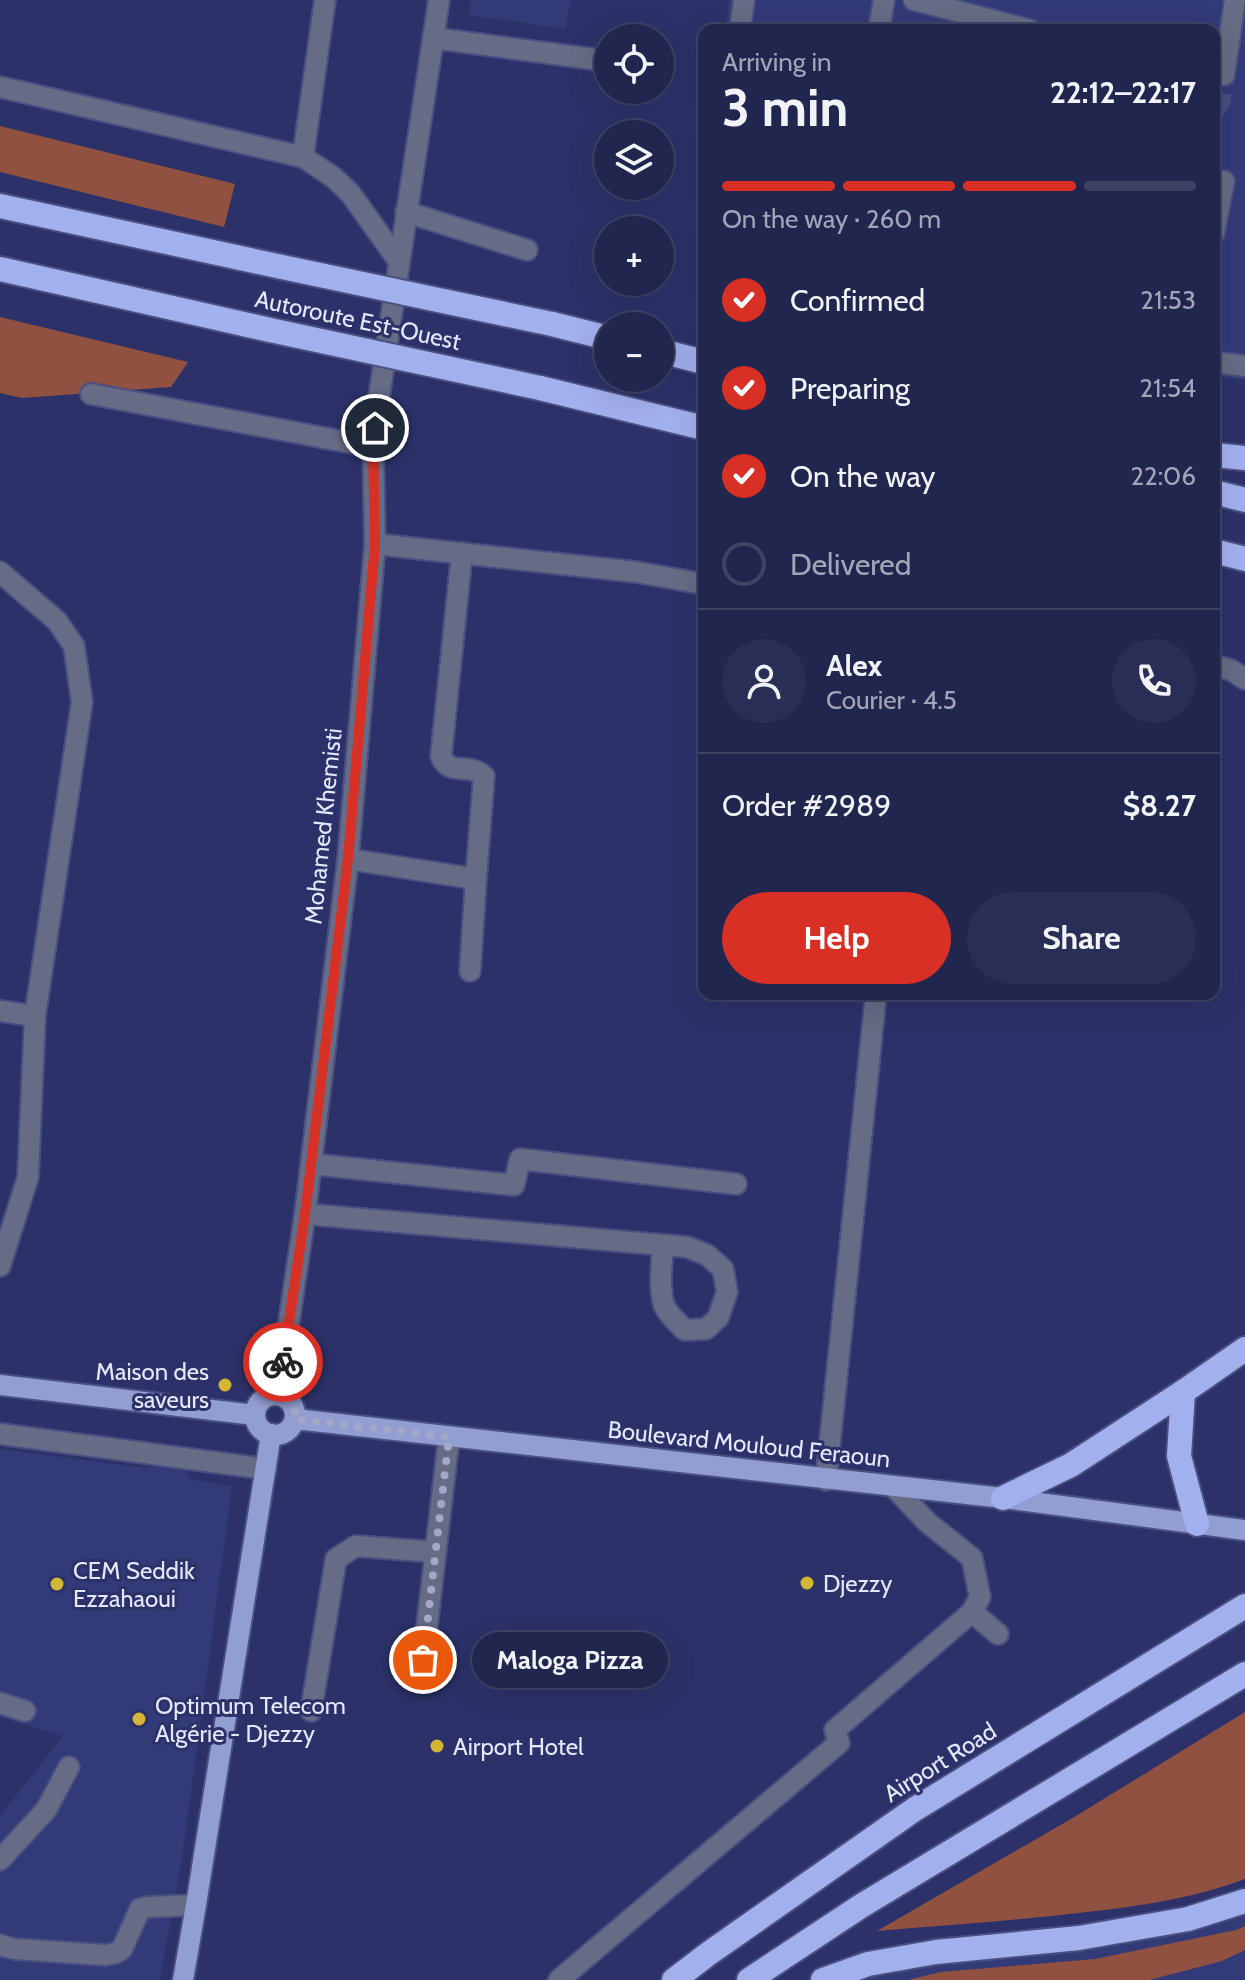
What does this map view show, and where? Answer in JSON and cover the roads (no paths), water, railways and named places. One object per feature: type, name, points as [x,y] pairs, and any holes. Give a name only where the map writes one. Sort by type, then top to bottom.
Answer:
[{"type":"highway","name":"Autoroute Est-Ouest","points":[[0,206],[594,334]]},
{"type":"highway","name":"Autoroute Est-Ouest","points":[[0,269],[540,388],[698,427]]},
{"type":"highway","points":[[674,354],[698,360]]},
{"type":"highway","points":[[1220,456],[1245,458]]},
{"type":"highway","points":[[1220,494],[1245,500]]},
{"type":"highway","points":[[1227,555],[1245,567]]},
{"type":"highway","points":[[1003,1498],[1071,1465],[1245,1349]]},
{"type":"highway","points":[[1183,1392],[1179,1456],[1197,1524]]},
{"type":"highway","name":"Airport Road","points":[[674,1980],[915,1809],[1245,1606]]},
{"type":"highway","points":[[749,1980],[861,1906],[1245,1674]]},
{"type":"highway","points":[[823,1980],[868,1964],[936,1952],[1079,1938],[1188,1919],[1245,1901]]},
{"type":"main road","points":[[0,1385],[255,1415]]},
{"type":"main road","points":[[278,1395],[290,1401],[295,1419],[289,1430],[277,1435],[260,1428],[255,1415],[261,1400],[278,1395]]},
{"type":"main road","name":"Boulevard Mouloud Feraoun","points":[[295,1419],[1003,1498],[1245,1530]]},
{"type":"main road","points":[[183,1980],[271,1434]]},
{"type":"street","points":[[303,157],[325,0]]},
{"type":"street","name":"Mohamed Khemisti","points":[[278,1395],[305,1214],[348,859],[375,544],[373,447],[398,260],[439,0]]},
{"type":"street","points":[[741,24],[744,0]]},
{"type":"street","points":[[880,24],[884,0]]},
{"type":"street","points":[[914,0],[1007,24]]},
{"type":"street","points":[[1224,75],[1235,0]]},
{"type":"street","points":[[433,38],[594,59]]},
{"type":"street","points":[[0,87],[303,157],[350,193],[398,260]]},
{"type":"street","points":[[1220,202],[1224,181]]},
{"type":"street","points":[[406,212],[527,250]]},
{"type":"street","points":[[1220,363],[1245,366]]},
{"type":"street","points":[[91,394],[373,447]]},
{"type":"street","points":[[375,544],[636,572],[698,583]]},
{"type":"street","points":[[462,553],[441,756],[449,767],[478,771],[484,776],[470,971]]},
{"type":"street","points":[[0,572],[57,621],[74,646],[82,702],[35,1016],[28,1177],[0,1266]]},
{"type":"street","points":[[1220,667],[1245,679]]},
{"type":"street","points":[[348,859],[476,879]]},
{"type":"street","points":[[826,1480],[875,1000]]},
{"type":"street","points":[[0,1011],[35,1016]]},
{"type":"street","points":[[311,1164],[514,1185],[520,1159],[736,1184]]},
{"type":"street","points":[[305,1214],[664,1245]]},
{"type":"street","points":[[0,1434],[266,1469]]},
{"type":"street","points":[[423,1660],[449,1437]]},
{"type":"street","points":[[559,1980],[839,1743],[835,1730],[972,1612],[980,1597],[972,1558],[927,1522],[894,1487]]},
{"type":"street","points":[[311,1711],[336,1559],[356,1546],[435,1552]]},
{"type":"street","points":[[972,1612],[998,1634]]},
{"type":"street","points":[[0,1703],[25,1711]]},
{"type":"street","points":[[0,1860],[46,1810],[69,1767]]},
{"type":"street","points":[[0,1945],[15,1949],[105,1955],[116,1953],[122,1949],[140,1909],[196,1905]]},
{"type":"tunnel","points":[[1220,102],[1224,75]]},
{"type":"place","name":"Maison des saveurs","points":[[225,1385]]},
{"type":"place","name":"Djezzy","points":[[807,1583]]},
{"type":"place","name":"CEM Seddik Ezzahaoui","points":[[57,1584]]},
{"type":"place","name":"Maloga Pizza","points":[[423,1660]]},
{"type":"place","name":"Optimum Telecom Algérie - Djezzy","points":[[139,1719]]},
{"type":"place","name":"Airport Hotel","points":[[437,1746]]}]
